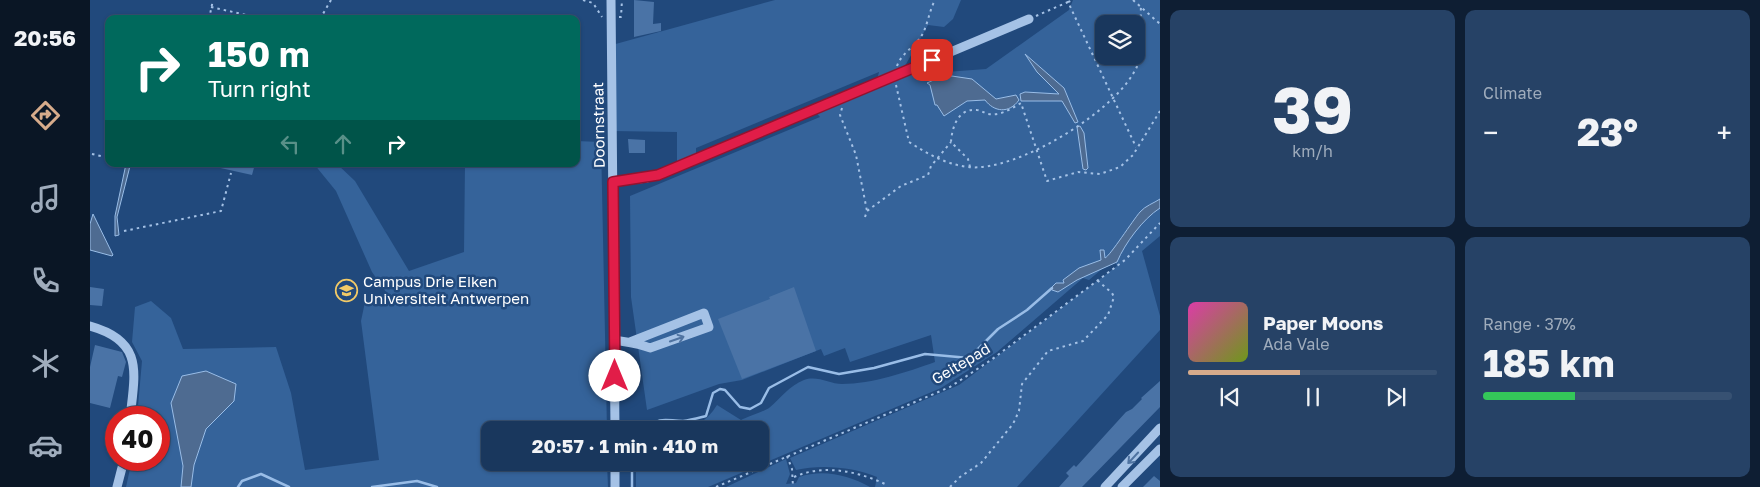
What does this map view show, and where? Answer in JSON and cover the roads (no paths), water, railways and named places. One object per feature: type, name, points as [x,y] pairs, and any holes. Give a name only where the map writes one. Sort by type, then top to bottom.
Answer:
[{"type":"street","name":"Doornstraat","points":[[611,0],[615,421]]},
{"type":"street","points":[[613,182],[658,175],[1029,20]]},
{"type":"street","points":[[614,340],[630,342],[650,348],[709,327],[704,313],[630,342]]},
{"type":"street","points":[[90,326],[104,330],[123,341],[132,356],[135,374],[131,406]]},
{"type":"street","points":[[1105,487],[1160,428]]},
{"type":"street","points":[[1122,487],[1160,449]]},
{"type":"street","points":[[117,487],[121,471]]},
{"type":"street","points":[[615,471],[615,487]]},
{"type":"waterway","points":[[683,421],[706,416],[713,393],[720,389],[725,390],[740,407],[750,409],[761,403],[769,388],[808,367],[839,374],[874,368],[925,354],[969,358],[998,329],[1027,310],[1052,288]]},
{"type":"waterway","points":[[660,421],[683,421]]},
{"type":"waterway","points":[[632,471],[632,487]]},
{"type":"waterway","points":[[238,487],[242,481],[261,474],[289,487]]},
{"type":"waterway","points":[[372,487],[417,481],[437,487]]},
{"type":"place","name":"Campus Drie Eiken Universiteit Antwerpen","points":[[347,291]]}]
